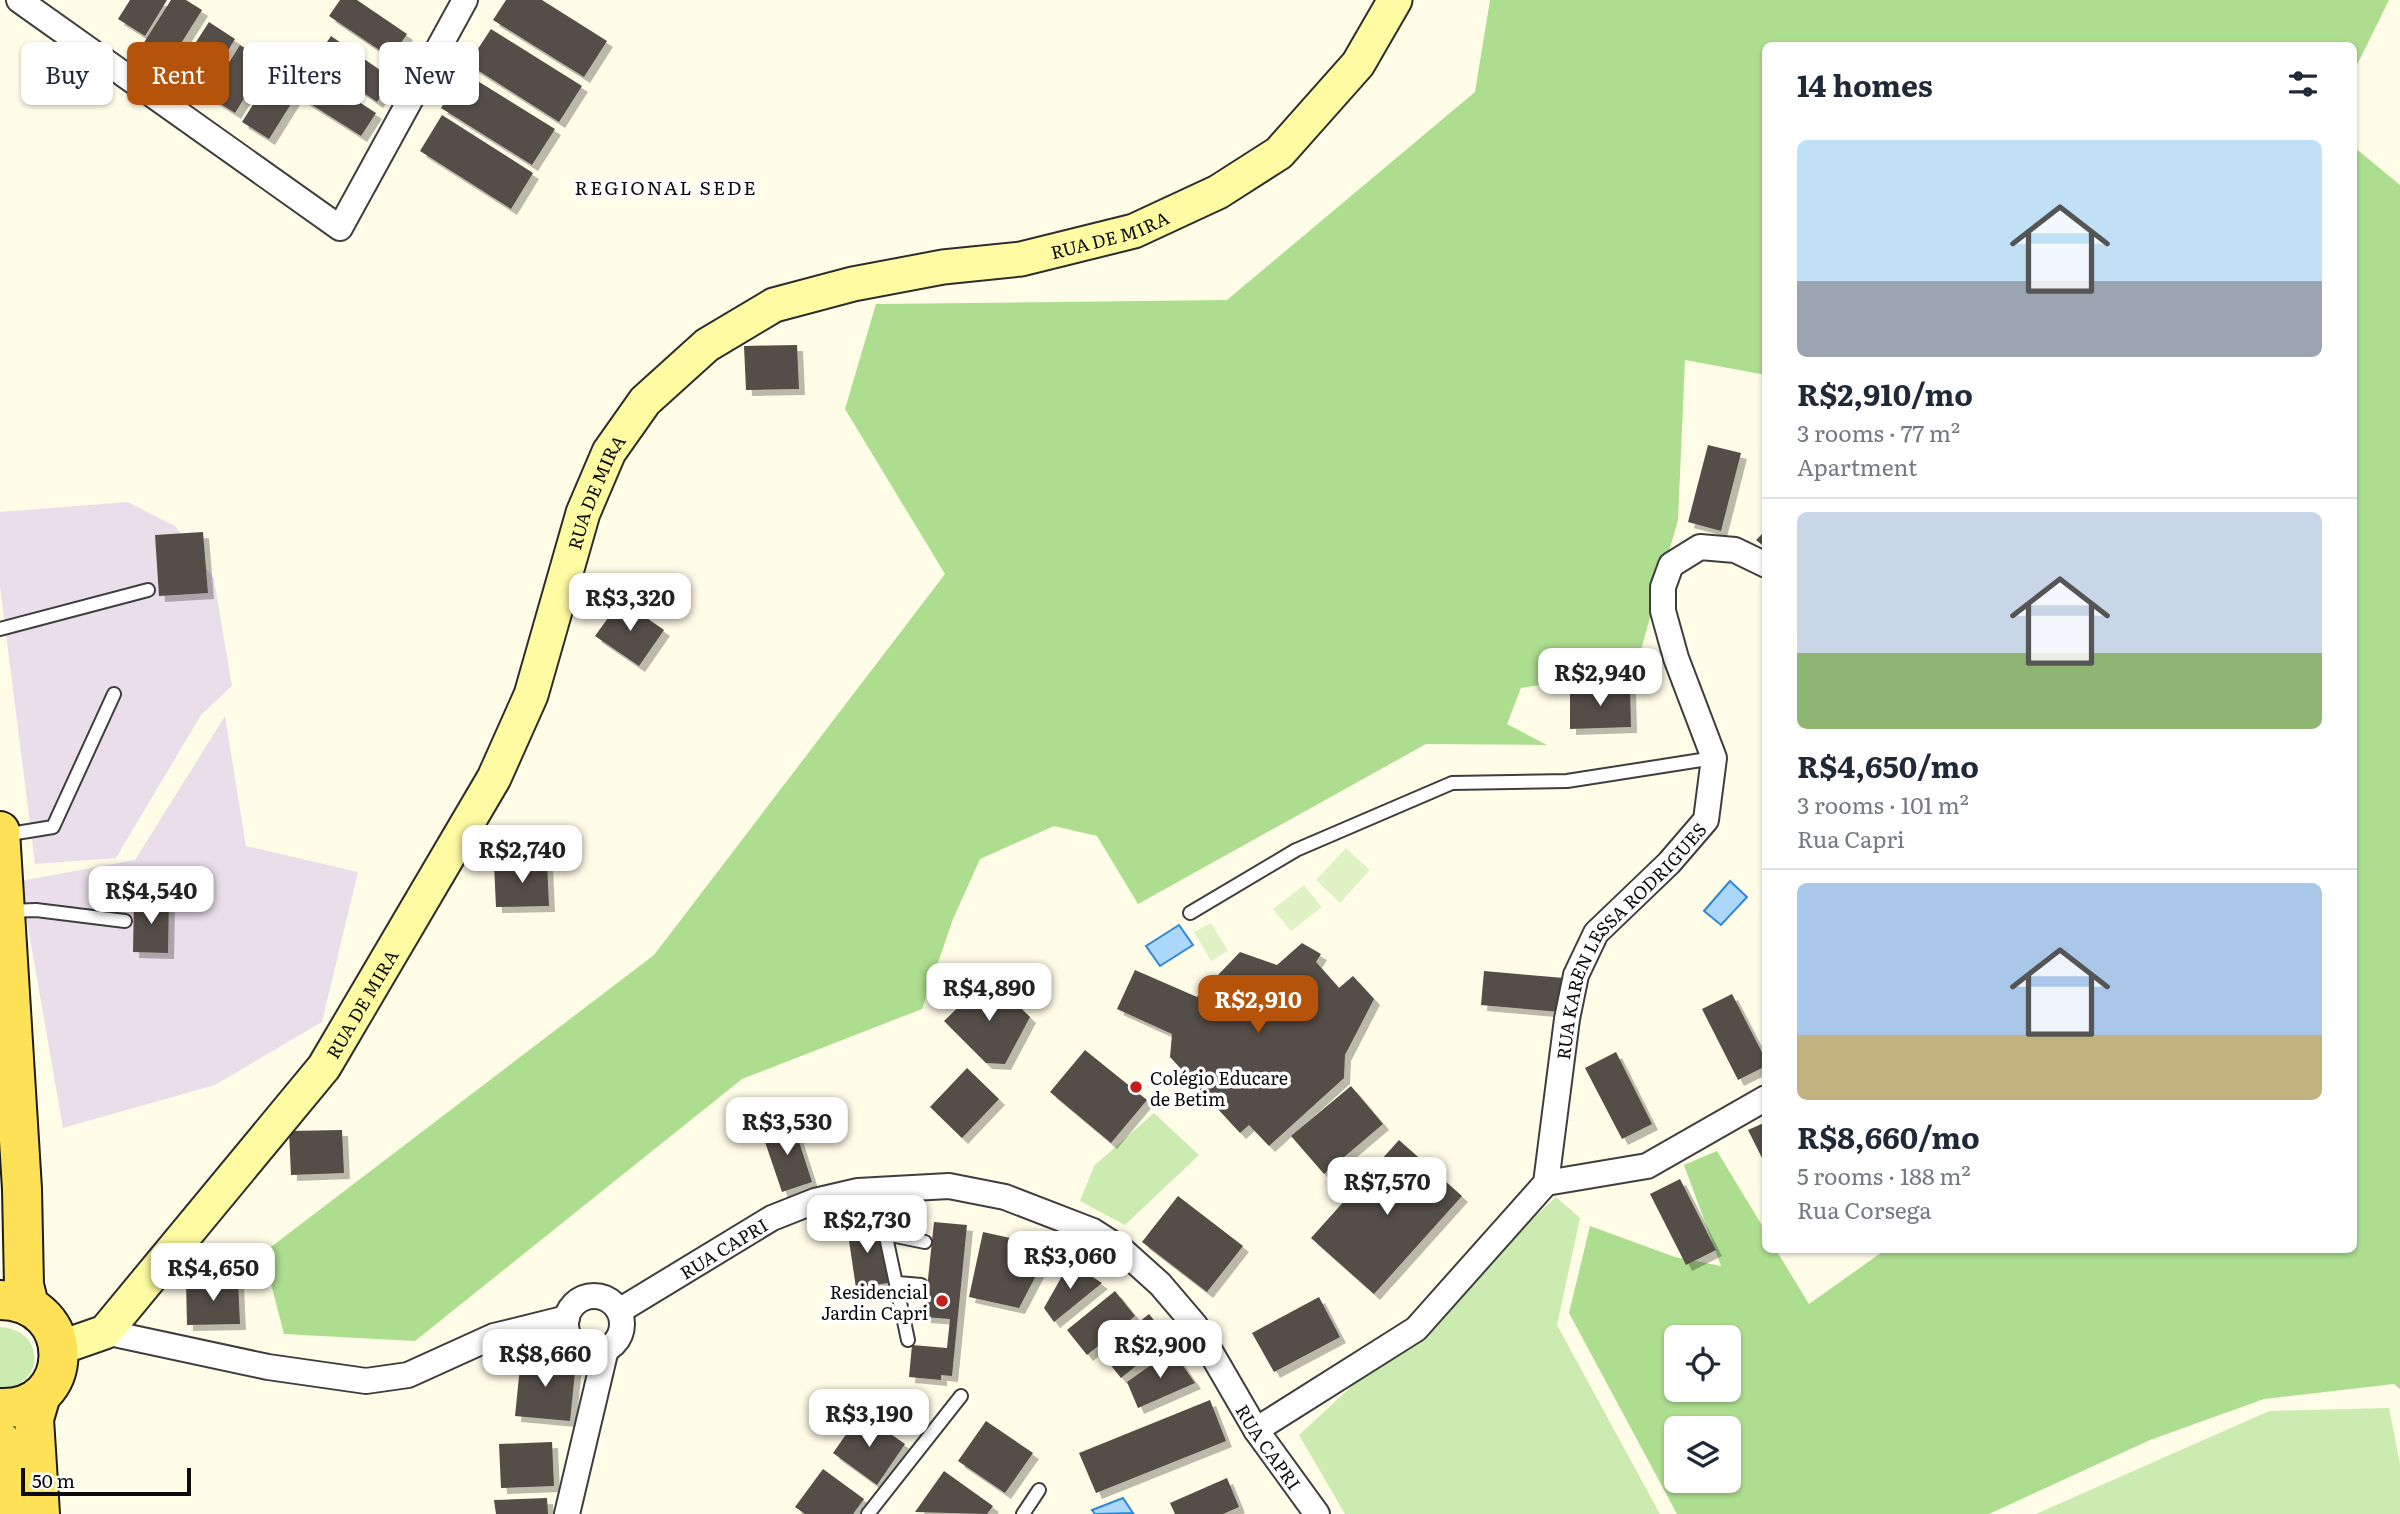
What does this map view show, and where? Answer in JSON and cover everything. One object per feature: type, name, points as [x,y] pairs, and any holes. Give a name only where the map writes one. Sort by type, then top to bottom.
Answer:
[{"type":"main road","points":[[0,833],[22,1189],[24,1285],[15,1303],[52,1327],[59,1348],[58,1367],[41,1395],[34,1419],[40,1514]]},
{"type":"main road","points":[[0,1408],[28,1404],[41,1395]]},
{"type":"main road","points":[[0,1440],[5,1514]]},
{"type":"street","points":[[19,0],[340,228],[465,0]]},
{"type":"street","name":"RUA DE MIRA","points":[[105,1332],[324,1067],[495,778],[531,695],[583,513],[609,452],[645,401],[707,345],[774,305],[853,284],[943,267],[1021,259],[1134,231],[1218,192],[1279,153],[1358,64],[1395,0]]},
{"type":"street","name":"RUA KAREN LESSA RODRIGUES","points":[[1546,1184],[1567,1019],[1576,975],[1596,933],[1670,863],[1706,820],[1714,758],[1676,658],[1663,611],[1662,587],[1671,565],[1700,547],[1734,550],[1762,563]]},
{"type":"street","points":[[1256,1430],[1416,1329],[1546,1184],[1647,1166],[1762,1099]]},
{"type":"street","name":"RUA CAPRI","points":[[619,1311],[772,1218],[815,1201],[876,1191],[949,1186],[1005,1197],[1093,1231],[1121,1250],[1160,1284],[1195,1325],[1256,1430],[1317,1514]]},
{"type":"street","points":[[587,1297],[604,1298],[619,1311],[622,1328],[619,1338],[606,1349],[589,1352],[575,1345],[566,1328],[567,1318],[578,1301],[587,1297]]},
{"type":"street","points":[[59,1348],[105,1332],[268,1367],[366,1381],[408,1375],[494,1336],[567,1318]]},
{"type":"street","points":[[567,1514],[606,1349]]},
{"type":"lane","points":[[0,629],[148,590]]},
{"type":"lane","points":[[0,833],[53,827],[114,694]]},
{"type":"lane","points":[[1190,913],[1296,850],[1452,783],[1567,781],[1714,758]]},
{"type":"lane","points":[[5,911],[36,910],[125,921]]},
{"type":"lane","points":[[876,1191],[908,1339]]},
{"type":"lane","points":[[886,1234],[925,1242]]},
{"type":"lane","points":[[898,1283],[921,1285]]},
{"type":"lane","points":[[868,1514],[961,1396]]},
{"type":"lane","points":[[1023,1514],[1039,1490]]},
{"type":"shaded area","points":[[128,502],[175,526],[214,579],[232,686],[201,715],[116,858],[35,864],[0,586],[0,512]]},
{"type":"shaded area","points":[[225,716],[246,846],[358,872],[322,1022],[215,1085],[63,1128],[20,881],[135,860]]},
{"type":"green space","points":[[1490,0],[2389,0],[2357,65],[2357,42],[1762,42],[1762,374],[1685,360],[1678,520],[1635,670],[1521,688],[1507,724],[1547,745],[1426,744],[1138,904],[1097,836],[1054,826],[980,859],[953,919],[922,1009],[742,1079],[415,1341],[284,1334],[263,1253],[654,955],[945,574],[845,409],[876,304],[1227,300],[1475,92]]},
{"type":"green space","points":[[2357,149],[2400,185],[2400,1389],[2394,1384],[2264,1399],[2150,1440],[1989,1514],[1677,1514],[1666,1493],[1741,1493],[1741,1416],[1664,1416],[1664,1490],[1569,1313],[1590,1226],[1675,1257],[1721,1266],[1684,1165],[1717,1151],[1762,1225],[1762,1253],[1778,1253],[1809,1304],[1881,1253],[2357,1253]]},
{"type":"green space","points":[[1346,848],[1370,870],[1340,903],[1316,880]]},
{"type":"green space","points":[[1304,885],[1322,907],[1291,931],[1273,909]]},
{"type":"green space","points":[[1211,923],[1228,951],[1211,961],[1194,932]]},
{"type":"green space","points":[[1154,1113],[1199,1155],[1125,1225],[1080,1201],[1094,1166]]},
{"type":"green space","points":[[1556,1197],[1580,1218],[1557,1325],[1660,1514],[1345,1514],[1299,1435]]},
{"type":"green space","points":[[0,1327],[15,1330],[26,1337],[34,1358],[26,1379],[15,1386],[0,1389]]},
{"type":"green space","points":[[2389,1408],[2400,1464],[2400,1514],[2036,1514],[2269,1411]]},
{"type":"water","points":[[1730,881],[1747,897],[1721,925],[1704,911]]},
{"type":"water","points":[[1179,925],[1193,945],[1160,966],[1146,946]]},
{"type":"water","points":[[1123,1498],[1133,1513],[1095,1514],[1092,1510]]},
{"type":"building","points":[[130,0],[167,0],[145,36],[118,19]]},
{"type":"building","points":[[171,0],[186,0],[202,10],[182,42],[144,42]]},
{"type":"building","points":[[340,0],[357,0],[407,34],[402,42],[379,42],[379,50],[329,16]]},
{"type":"building","points":[[506,0],[542,0],[607,41],[584,77],[493,20]]},
{"type":"building","points":[[209,22],[235,39],[229,49],[229,42],[196,42]]},
{"type":"building","points":[[491,29],[582,86],[559,122],[479,71],[479,47]]},
{"type":"building","points":[[331,36],[340,42],[327,42]]},
{"type":"building","points":[[240,45],[243,47],[243,100],[235,113],[222,105],[229,105],[229,63]]},
{"type":"building","points":[[365,60],[379,69],[377,102],[365,94]]},
{"type":"building","points":[[479,82],[555,129],[532,165],[441,108],[443,105],[479,105]]},
{"type":"building","points":[[253,105],[290,105],[269,139],[242,122]]},
{"type":"building","points":[[312,105],[364,105],[376,113],[361,136]]},
{"type":"building","points":[[442,115],[533,173],[511,209],[420,151]]},
{"type":"building","points":[[797,345],[799,389],[746,390],[744,346]]},
{"type":"building","points":[[1708,445],[1741,453],[1721,531],[1688,522]]},
{"type":"building","points":[[203,532],[208,593],[159,596],[155,535]]},
{"type":"building","points":[[1762,534],[1762,545],[1756,540]]},
{"type":"building","points":[[621,600],[664,630],[639,666],[595,636]]},
{"type":"building","points":[[1630,687],[1631,727],[1570,729],[1570,688]]},
{"type":"building","points":[[547,862],[549,906],[496,907],[494,864]]},
{"type":"building","points":[[134,898],[169,899],[168,953],[133,952]]},
{"type":"building","points":[[1302,943],[1321,954],[1316,962],[1339,988],[1353,976],[1374,999],[1345,1055],[1344,1078],[1269,1146],[1249,1125],[1240,1133],[1170,1057],[1172,1034],[1117,1009],[1135,970],[1197,997],[1240,952],[1277,965]]},
{"type":"building","points":[[1484,971],[1564,978],[1561,1012],[1481,1005]]},
{"type":"building","points":[[989,977],[1030,1017],[1005,1064],[986,1063],[944,1021]]},
{"type":"building","points":[[1732,994],[1762,1052],[1762,1068],[1738,1080],[1702,1009]]},
{"type":"building","points":[[1085,1050],[1147,1100],[1111,1143],[1050,1092]]},
{"type":"building","points":[[1616,1052],[1652,1124],[1622,1139],[1585,1068]]},
{"type":"building","points":[[967,1068],[999,1099],[962,1138],[930,1107]]},
{"type":"building","points":[[1351,1086],[1383,1124],[1324,1174],[1291,1136]]},
{"type":"building","points":[[793,1123],[812,1182],[782,1192],[762,1133]]},
{"type":"building","points":[[1762,1124],[1762,1158],[1748,1130]]},
{"type":"building","points":[[342,1130],[344,1173],[291,1175],[289,1131]]},
{"type":"building","points":[[1399,1140],[1462,1196],[1374,1294],[1311,1238]]},
{"type":"building","points":[[1680,1179],[1716,1250],[1686,1265],[1650,1194]]},
{"type":"building","points":[[1178,1196],[1243,1246],[1207,1292],[1142,1242]]},
{"type":"building","points":[[878,1222],[888,1283],[856,1288],[847,1227]]},
{"type":"building","name":"Residencial Jardin Capri","points":[[934,1222],[967,1225],[952,1376],[941,1375],[941,1380],[909,1377],[912,1345],[947,1348],[950,1319],[924,1317]]},
{"type":"building","points":[[983,1232],[1051,1247],[1019,1308],[969,1297]]},
{"type":"building","points":[[1070,1262],[1102,1283],[1054,1322],[1044,1308]]},
{"type":"building","points":[[238,1280],[240,1324],[187,1325],[186,1281]]},
{"type":"building","points":[[1115,1291],[1135,1316],[1087,1355],[1067,1330]]},
{"type":"building","points":[[1319,1297],[1340,1337],[1274,1372],[1252,1333]]},
{"type":"building","points":[[1149,1314],[1169,1339],[1121,1378],[1101,1353]]},
{"type":"building","points":[[1172,1350],[1195,1383],[1138,1408],[1127,1382]]},
{"type":"building","points":[[521,1357],[576,1363],[570,1421],[515,1416]]},
{"type":"building","points":[[1210,1400],[1226,1441],[1096,1493],[1079,1453]]},
{"type":"building","points":[[861,1413],[905,1444],[877,1485],[833,1453]]},
{"type":"building","points":[[986,1421],[1033,1453],[1005,1493],[958,1461]]},
{"type":"building","points":[[552,1442],[554,1486],[501,1488],[499,1444]]},
{"type":"building","points":[[823,1469],[864,1499],[853,1514],[805,1514],[795,1507]]},
{"type":"building","points":[[944,1471],[993,1506],[987,1514],[915,1512]]},
{"type":"building","points":[[1227,1478],[1239,1507],[1223,1514],[1175,1514],[1170,1503]]},
{"type":"building","points":[[547,1498],[548,1514],[496,1514],[494,1500]]},
{"type":"place","name":"Colégio Educare de Betim","points":[[1136,1087]]},
{"type":"place","name":"Residencial Jardin Capri","points":[[942,1301]]},
{"type":"district","name":"REGIONAL SEDE","points":[[666,187]]}]
